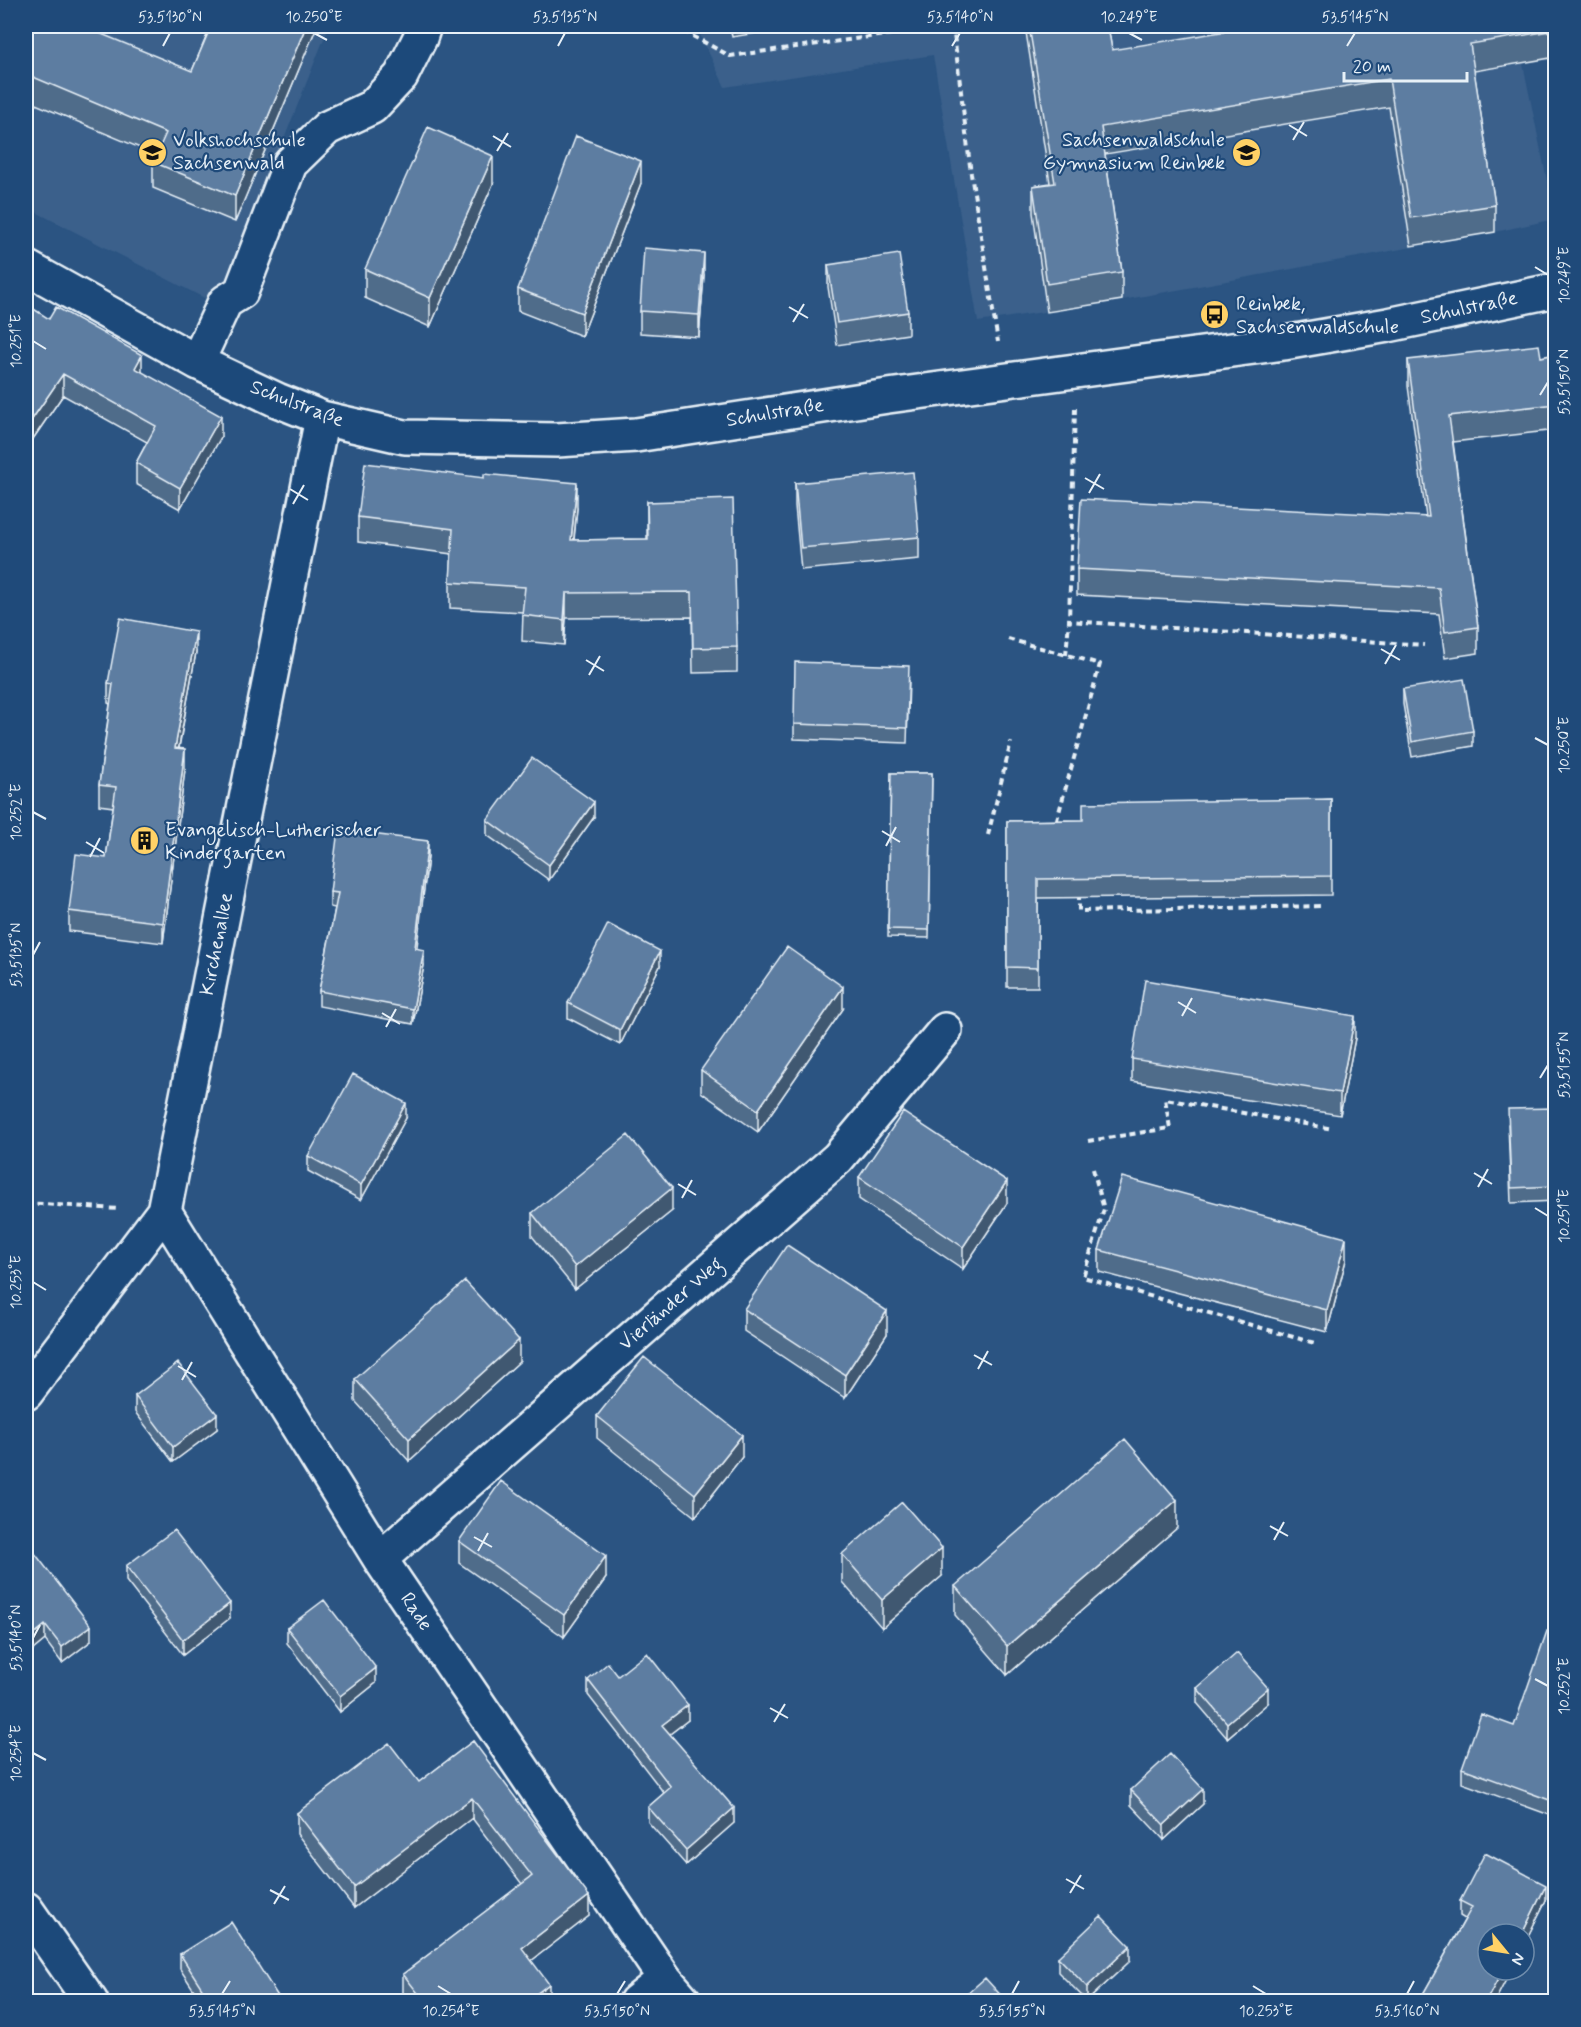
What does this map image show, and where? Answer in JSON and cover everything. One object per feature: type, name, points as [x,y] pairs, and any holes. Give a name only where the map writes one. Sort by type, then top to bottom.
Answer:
[{"type":"street","points":[[197,362],[225,302],[241,292],[290,164],[327,128],[372,107],[401,75],[420,39],[424,26]]},
{"type":"street","name":"Schulstraße","points":[[26,267],[197,362],[277,400],[322,418],[405,437],[557,440],[636,435],[888,396],[1306,339],[1388,325],[1556,290]]},
{"type":"street","name":"Kirchenallee","points":[[26,1393],[164,1211],[322,418]]},
{"type":"street","name":"Vierländer Weg","points":[[380,1559],[838,1158],[945,1030]]},
{"type":"street","name":"Rade","points":[[164,1211],[380,1559],[675,1990]]},
{"type":"street","points":[[26,1909],[91,2001]]},
{"type":"street","points":[[636,2001],[675,1990]]},
{"type":"path","points":[[674,26],[730,56],[951,26],[971,174],[1004,381]]},
{"type":"path","points":[[1066,655],[1069,621],[1076,371]]},
{"type":"path","points":[[1069,621],[1424,645]]},
{"type":"path","points":[[1008,639],[1100,664],[1054,831]]},
{"type":"path","points":[[988,835],[1011,742]]},
{"type":"path","points":[[1078,888],[1079,911],[1322,906]]},
{"type":"path","points":[[1088,1141],[1170,1128],[1165,1099],[1333,1129]]},
{"type":"path","points":[[1093,1169],[1104,1209],[1083,1277],[1318,1344]]},
{"type":"path","points":[[26,1203],[164,1211]]},
{"type":"shaded area","name":"Volkshochschule Sachsenwald","points":[[26,26],[329,26],[218,305],[26,207]]},
{"type":"shaded area","name":"Sachsenwaldschule Gymnasium Reinbek","points":[[696,26],[1555,26],[1555,58],[1523,64],[1555,219],[1122,300],[978,322],[933,55],[725,87]]},
{"type":"building","points":[[26,26],[82,26],[192,71],[211,26],[306,26],[235,196],[153,162],[166,133],[26,74]]},
{"type":"building","points":[[1029,26],[1108,26],[1112,50],[1257,26],[1556,26],[1556,30],[1470,44],[1495,205],[1411,218],[1389,79],[1101,127],[1122,272],[1047,284],[1033,186],[1055,183]]},
{"type":"building","points":[[428,127],[493,156],[430,298],[365,269]]},
{"type":"building","points":[[576,136],[641,161],[582,313],[518,289]]},
{"type":"building","points":[[644,248],[704,253],[699,315],[640,311]]},
{"type":"building","points":[[899,254],[908,312],[837,323],[828,265]]},
{"type":"building","points":[[29,306],[49,319],[56,307],[142,355],[135,368],[221,416],[180,488],[136,463],[156,426],[63,374],[26,428],[26,312]]},
{"type":"building","points":[[1539,345],[1541,357],[1556,354],[1556,404],[1449,416],[1478,627],[1445,632],[1439,588],[1077,569],[1081,499],[1429,517],[1408,360]]},
{"type":"building","points":[[365,463],[484,478],[484,474],[577,483],[571,540],[648,539],[647,502],[733,499],[737,647],[693,648],[692,592],[566,593],[564,620],[522,615],[525,587],[450,582],[453,529],[358,517]]},
{"type":"building","points":[[913,472],[919,537],[801,548],[795,483]]},
{"type":"building","points":[[120,618],[196,632],[175,748],[185,749],[163,923],[69,911],[76,854],[106,858],[116,787],[99,785],[113,684],[108,683]]},
{"type":"building","points":[[795,662],[909,666],[907,728],[794,724]]},
{"type":"building","points":[[1464,679],[1473,731],[1412,742],[1403,689]]},
{"type":"building","points":[[532,758],[594,802],[549,865],[487,820]]},
{"type":"building","points":[[891,773],[932,773],[929,930],[888,929]]},
{"type":"building","points":[[1331,799],[1331,876],[1038,879],[1038,968],[1007,967],[1007,821],[1083,820],[1083,803]]},
{"type":"building","points":[[338,830],[428,841],[415,948],[424,950],[413,1009],[319,991],[338,893],[330,892]]},
{"type":"building","points":[[608,924],[660,951],[620,1030],[568,1003]]},
{"type":"building","points":[[787,947],[843,987],[758,1110],[701,1070]]},
{"type":"building","points":[[1145,980],[1355,1016],[1340,1093],[1132,1059]]},
{"type":"building","points":[[353,1074],[406,1103],[361,1185],[308,1156]]},
{"type":"building","points":[[1556,1108],[1556,1186],[1511,1188],[1508,1109]]},
{"type":"building","points":[[903,1112],[1007,1181],[963,1247],[859,1177]]},
{"type":"building","points":[[628,1135],[672,1188],[575,1267],[532,1213]]},
{"type":"building","points":[[1122,1177],[1346,1238],[1327,1310],[1099,1250]]},
{"type":"building","points":[[787,1245],[887,1311],[845,1375],[744,1309]]},
{"type":"building","points":[[465,1281],[519,1340],[409,1439],[355,1379]]},
{"type":"building","points":[[644,1357],[742,1435],[695,1494],[597,1416]]},
{"type":"building","points":[[178,1363],[217,1414],[173,1447],[135,1396]]},
{"type":"building","points":[[1125,1439],[1177,1500],[1007,1646],[955,1586]]},
{"type":"building","points":[[501,1481],[606,1556],[564,1615],[459,1541]]},
{"type":"building","points":[[902,1502],[942,1548],[882,1600],[842,1554]]},
{"type":"building","points":[[174,1530],[230,1603],[183,1640],[126,1566]]},
{"type":"building","points":[[30,1547],[91,1626],[62,1647],[45,1625],[28,1639],[26,1636],[26,1551]]},
{"type":"building","points":[[324,1600],[376,1668],[340,1696],[287,1628]]},
{"type":"building","points":[[1547,1631],[1556,1634],[1555,1802],[1462,1768],[1481,1714],[1514,1726]]},
{"type":"building","points":[[647,1653],[688,1705],[662,1725],[734,1808],[686,1850],[648,1807],[671,1787],[588,1680],[608,1663],[618,1676]]},
{"type":"building","points":[[1237,1653],[1268,1688],[1227,1723],[1197,1688]]},
{"type":"building","points":[[473,1741],[589,1896],[522,1948],[549,1984],[527,2001],[424,2001],[403,1974],[532,1876],[472,1798],[354,1887],[297,1813],[389,1743],[419,1782]]},
{"type":"building","points":[[1170,1754],[1203,1789],[1164,1825],[1131,1790]]},
{"type":"building","points":[[1485,1853],[1546,1885],[1528,1922],[1476,1922],[1476,1982],[1496,1982],[1486,2001],[1431,2001],[1422,1996],[1472,1907],[1460,1901]]},
{"type":"building","points":[[1101,1916],[1130,1946],[1087,1987],[1058,1957]]},
{"type":"building","points":[[231,1922],[281,2001],[210,2001],[180,1954]]},
{"type":"building","points":[[985,1978],[1006,2001],[959,2001]]},
{"type":"place","name":"Volkshochschule Sachsenwald","points":[[152,152]]},
{"type":"place","name":"Sachsenwaldschule Gymnasium Reinbek","points":[[1246,152]]},
{"type":"place","name":"Reinbek, Sachsenwaldschule","points":[[1215,315]]},
{"type":"place","name":"Evangelisch-Lutherischer Kindergarten","points":[[144,841]]}]
